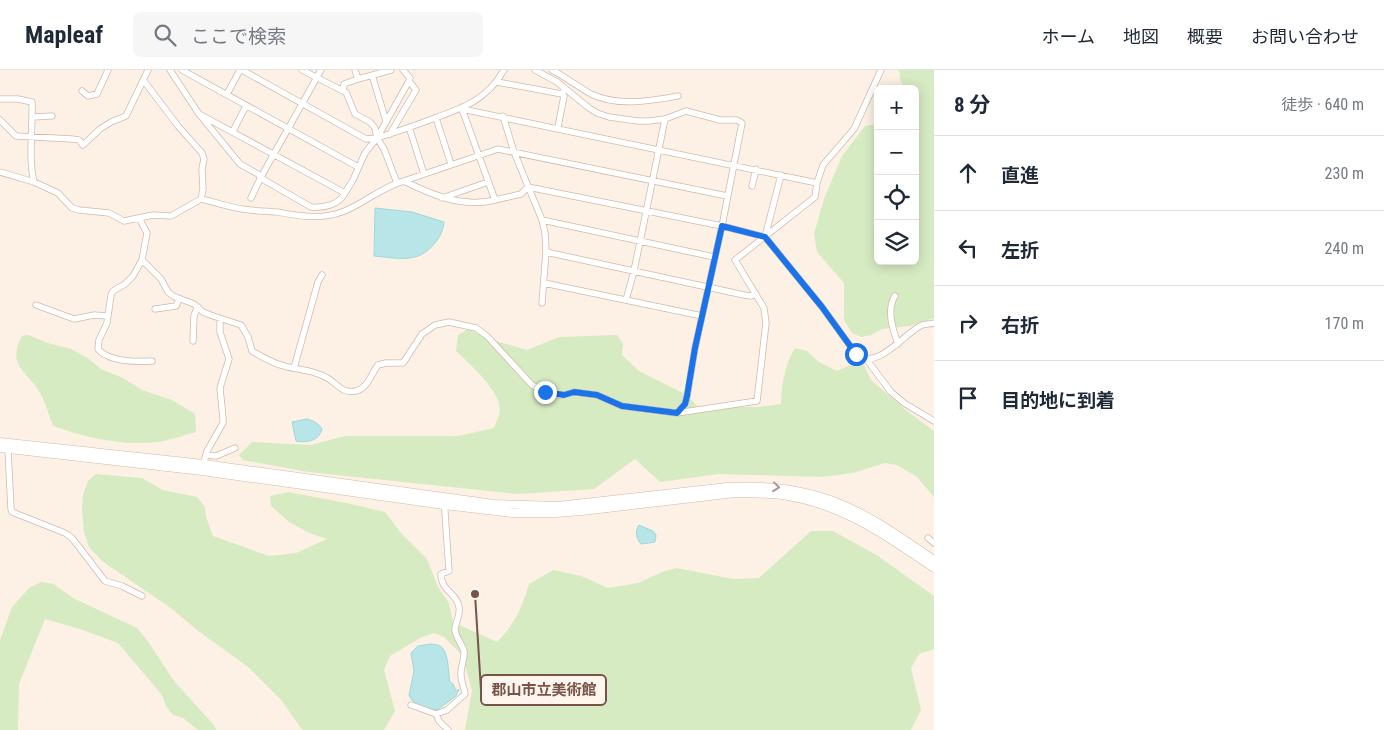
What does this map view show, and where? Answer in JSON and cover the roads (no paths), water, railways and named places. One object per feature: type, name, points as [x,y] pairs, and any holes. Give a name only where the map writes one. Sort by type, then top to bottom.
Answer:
[{"type":"street","points":[[82,91],[88,96],[97,94],[108,70]]},
{"type":"street","points":[[0,120],[16,136],[79,140],[83,146],[110,122],[126,116],[148,70]]},
{"type":"street","points":[[170,70],[199,114],[240,164],[311,207],[318,207],[341,200],[353,180],[365,153],[377,138],[409,81]]},
{"type":"street","points":[[182,70],[358,167]]},
{"type":"street","points":[[227,94],[241,70],[366,139],[390,134],[462,109],[477,101],[497,82],[504,70]]},
{"type":"street","points":[[302,70],[346,92],[355,114],[370,122],[376,128],[377,138],[400,182],[442,198],[471,203],[483,203],[521,194],[528,187]]},
{"type":"street","points":[[252,198],[261,177],[321,70]]},
{"type":"street","points":[[355,70],[358,79]]},
{"type":"street","points":[[343,91],[344,84],[391,70]]},
{"type":"street","points":[[390,134],[416,90],[409,81],[410,78],[403,70]]},
{"type":"street","points":[[535,70],[556,82],[563,92],[564,96],[558,128]]},
{"type":"street","points":[[552,70],[590,93],[613,101],[632,102],[678,96]]},
{"type":"street","points":[[142,260],[161,279],[168,292],[179,299],[194,304],[203,312],[241,325],[248,337],[252,351],[278,364],[318,374],[329,379],[343,390],[359,390],[370,380],[378,365],[403,363],[422,334],[435,325],[449,322],[476,328],[487,336],[532,385],[545,392],[564,395],[574,392],[597,395],[622,406],[677,413],[757,401],[766,318],[764,308],[735,260],[816,197],[817,183],[823,165],[854,129],[881,70]]},
{"type":"street","points":[[372,75],[386,122]]},
{"type":"street","points":[[144,81],[178,126],[202,153],[204,159],[201,199]]},
{"type":"street","points":[[497,82],[563,92],[597,113],[638,121],[665,119],[686,111],[720,120],[740,121],[742,123],[695,348],[687,396],[685,404],[677,413]]},
{"type":"street","points":[[0,99],[18,99],[32,102],[33,138],[31,168],[34,182]]},
{"type":"street","points":[[233,131],[246,106]]},
{"type":"street","points":[[462,109],[658,148],[817,183]]},
{"type":"street","points":[[462,109],[494,200]]},
{"type":"street","points":[[199,114],[345,193]]},
{"type":"street","points":[[33,116],[52,116]]},
{"type":"street","points":[[503,116],[514,152],[542,220],[545,233],[546,252],[542,303]]},
{"type":"street","points":[[436,118],[451,164]]},
{"type":"street","points":[[626,300],[634,270],[665,119]]},
{"type":"street","points":[[409,127],[424,174]]},
{"type":"street","points":[[0,172],[34,182],[58,193],[72,208],[109,213],[124,221],[153,215],[171,216],[201,199],[243,209],[302,217],[336,214],[400,182],[498,149],[727,196]]},
{"type":"street","points":[[752,186],[756,169]]},
{"type":"street","points":[[765,237],[781,175]]},
{"type":"street","points":[[442,198],[488,182]]},
{"type":"street","points":[[528,187],[722,226],[765,237],[822,307],[856,354],[863,359],[873,359],[898,344],[922,325],[934,323]]},
{"type":"street","points":[[139,218],[147,233],[142,260],[133,276],[114,291],[108,304],[107,324],[98,345],[100,351],[117,359],[152,362]]},
{"type":"street","points":[[542,220],[714,257]]},
{"type":"street","points":[[546,252],[751,296],[756,294]]},
{"type":"street","points":[[294,368],[318,282],[322,275]]},
{"type":"street","points":[[544,283],[702,316]]},
{"type":"street","points":[[895,296],[892,302],[891,313],[893,330],[898,344]]},
{"type":"street","points":[[155,309],[176,306],[179,299]]},
{"type":"street","points":[[36,305],[74,319],[94,315],[108,316]]},
{"type":"street","points":[[193,341],[194,315],[198,307]]},
{"type":"street","points":[[203,468],[206,455],[222,423],[220,388],[230,358],[220,332],[220,319]]},
{"type":"street","points":[[867,360],[891,392],[904,403],[934,421]]},
{"type":"street","points":[[0,442],[203,468],[513,513],[556,513],[735,493],[787,496],[824,505],[846,513],[872,527],[934,568]]},
{"type":"street","points":[[142,596],[122,586],[105,581],[72,538],[65,533],[12,512],[4,448],[203,468]]},
{"type":"street","points":[[206,455],[216,456],[235,448]]},
{"type":"street","points":[[444,502],[558,506],[728,486],[785,488],[821,496],[848,506],[870,518],[934,560]]},
{"type":"street","points":[[411,705],[436,714],[447,710],[464,694],[461,675],[464,650],[456,631],[460,609],[456,599],[443,586],[441,580],[441,574],[449,571],[444,502]]},
{"type":"street","points":[[928,538],[934,543]]},
{"type":"street","points":[[436,714],[448,730]]},
{"type":"water","points":[[375,208],[412,212],[444,222],[442,231],[434,244],[421,255],[407,258],[374,256]]},
{"type":"water","points":[[307,419],[319,425],[322,429],[320,433],[312,440],[296,441],[292,422]]},
{"type":"water","points":[[639,525],[653,531],[656,535],[655,542],[641,544],[637,534]]},
{"type":"water","points":[[431,644],[439,646],[445,652],[450,682],[456,691],[459,689],[456,696],[437,710],[417,704],[409,695],[414,671],[411,653],[418,646]]},
{"type":"place","name":"郡山市立美術館","points":[[475,594]]}]
